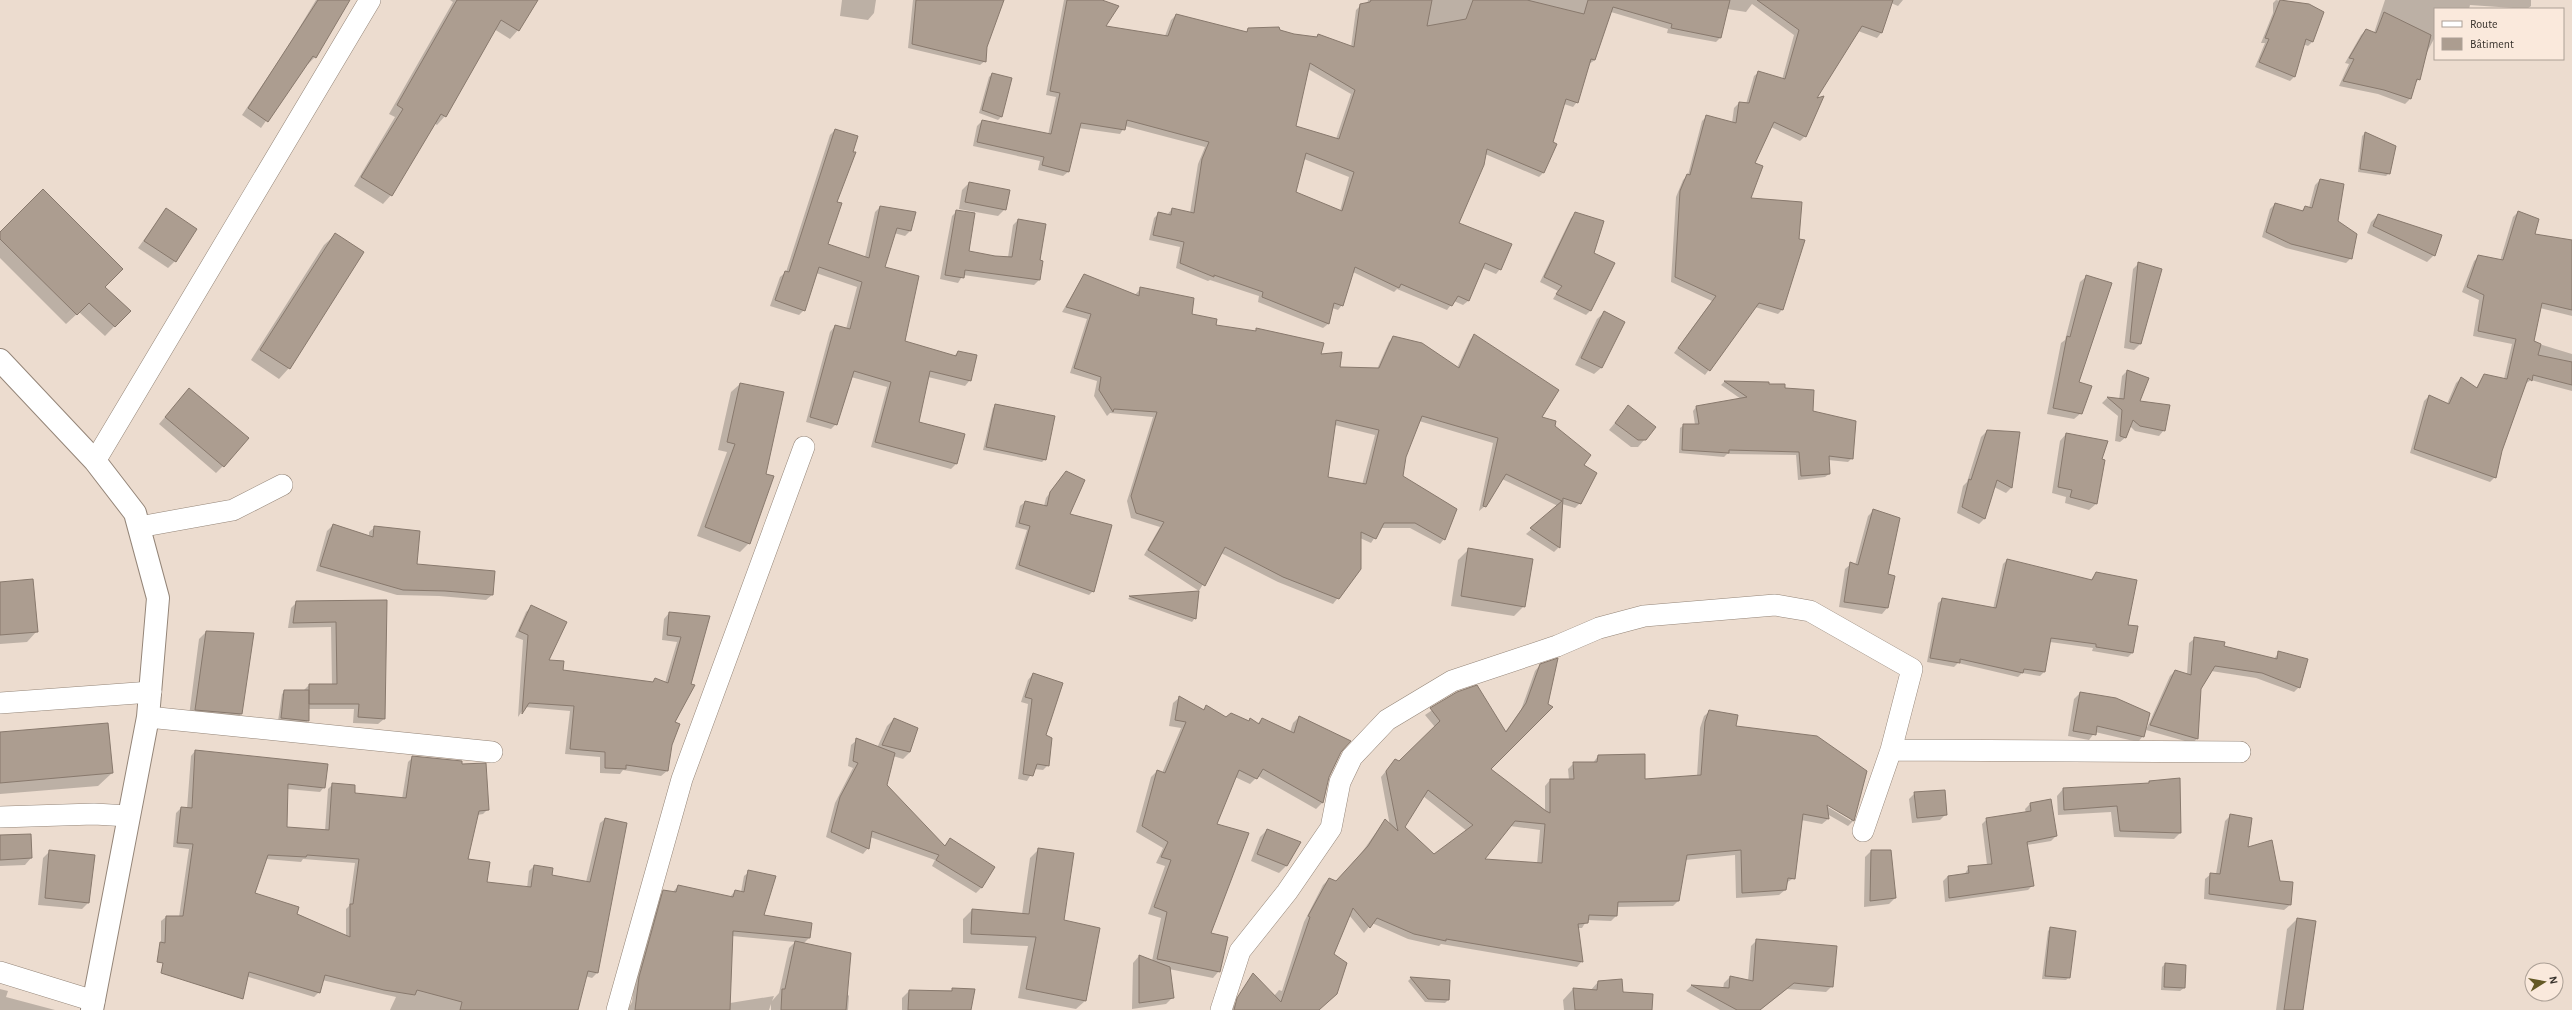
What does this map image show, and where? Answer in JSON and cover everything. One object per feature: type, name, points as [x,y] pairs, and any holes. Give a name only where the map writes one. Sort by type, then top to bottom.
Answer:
[{"type":"street","points":[[95,461],[370,0]]},
{"type":"street","points":[[0,360],[95,461],[134,513],[158,598],[148,717],[93,1006],[0,972]]},
{"type":"street","points":[[617,1010],[682,779],[804,447]]},
{"type":"street","points":[[139,527],[233,510],[282,485]]},
{"type":"street","points":[[1221,1010],[1240,951],[1286,892],[1331,828],[1340,782],[1352,757],[1387,720],[1452,682],[1557,646],[1599,628],[1644,616],[1775,605],[1810,612],[1912,669],[1891,750],[1863,832]]},
{"type":"street","points":[[0,703],[151,692]]},
{"type":"street","points":[[148,717],[492,752]]},
{"type":"street","points":[[1891,750],[2240,752]]},
{"type":"street","points":[[0,817],[94,814],[129,816]]},
{"type":"building","points":[[318,0],[350,0],[316,58],[313,56],[268,122],[248,108]]},
{"type":"building","points":[[457,0],[538,0],[519,31],[501,20],[446,117],[441,114],[392,196],[361,177],[403,109],[397,105]]},
{"type":"building","points":[[916,0],[1004,0],[987,47],[986,62],[912,44]]},
{"type":"building","points":[[1067,0],[1102,0],[1119,6],[1106,26],[1168,36],[1176,14],[1247,32],[1248,28],[1279,27],[1280,30],[1294,34],[1317,37],[1318,34],[1354,47],[1360,4],[1370,2],[1371,0],[1432,0],[1427,26],[1466,19],[1473,0],[1527,0],[1584,14],[1588,0],[1730,0],[1721,38],[1671,28],[1672,24],[1613,7],[1595,60],[1591,59],[1578,103],[1566,99],[1553,142],[1557,144],[1544,173],[1487,149],[1484,165],[1459,223],[1512,244],[1501,270],[1485,263],[1469,301],[1458,296],[1452,306],[1401,284],[1399,288],[1355,267],[1343,306],[1334,303],[1329,324],[1262,297],[1263,292],[1214,275],[1214,277],[1180,263],[1184,242],[1153,235],[1158,212],[1171,215],[1172,208],[1194,213],[1202,159],[1209,142],[1127,120],[1125,130],[1081,123],[1069,172],[1042,165],[1044,157],[977,142],[982,120],[1051,134],[1060,93],[1050,91]],"holes":[[[1310,63],[1355,90],[1339,139],[1296,126]],[[1306,153],[1354,172],[1342,211],[1296,192]]]},
{"type":"building","points":[[1757,0],[1893,0],[1882,33],[1862,26],[1817,98],[1824,96],[1806,137],[1774,122],[1755,163],[1763,166],[1751,198],[1802,202],[1799,239],[1805,240],[1783,310],[1759,303],[1710,371],[1678,348],[1716,296],[1675,277],[1680,191],[1687,174],[1690,175],[1706,115],[1736,123],[1739,102],[1749,103],[1758,71],[1785,79],[1799,30]]},
{"type":"building","points":[[2280,0],[2309,4],[2324,12],[2313,42],[2306,39],[2295,77],[2259,62],[2269,39],[2265,38]]},
{"type":"building","points":[[2384,12],[2431,35],[2420,80],[2417,79],[2411,99],[2384,90],[2343,81],[2354,59],[2349,58],[2366,29],[2376,33]]},
{"type":"building","points":[[992,73],[1012,78],[1002,117],[982,110]]},
{"type":"building","points":[[835,129],[858,136],[853,152],[856,152],[837,202],[842,203],[828,244],[869,258],[880,206],[916,212],[911,231],[897,228],[885,267],[919,276],[905,341],[956,356],[958,351],[977,355],[971,381],[930,371],[919,422],[965,434],[957,464],[875,442],[891,382],[854,371],[837,425],[810,417],[835,325],[850,329],[862,282],[819,267],[805,311],[775,300],[785,271],[789,272]]},
{"type":"building","points":[[2365,132],[2396,146],[2390,174],[2360,169]]},
{"type":"building","points":[[2320,179],[2344,184],[2338,221],[2357,234],[2352,259],[2291,244],[2266,232],[2275,203],[2303,211],[2305,206],[2312,208]]},
{"type":"building","points":[[969,182],[1010,190],[1006,210],[965,202]]},
{"type":"building","points":[[43,189],[123,269],[105,287],[131,311],[115,327],[89,303],[77,315],[0,239],[0,232]]},
{"type":"building","points":[[166,208],[197,229],[176,262],[144,241]]},
{"type":"building","points":[[956,210],[975,213],[969,251],[995,256],[1012,257],[1018,219],[1046,224],[1040,260],[1043,261],[1040,280],[965,270],[964,278],[945,275]]},
{"type":"building","points":[[2518,211],[2539,219],[2535,234],[2572,240],[2572,310],[2542,303],[2534,341],[2541,344],[2538,355],[2572,362],[2572,385],[2533,375],[2532,381],[2528,378],[2502,451],[2496,478],[2414,449],[2429,395],[2449,404],[2461,377],[2477,388],[2484,374],[2507,379],[2516,339],[2478,331],[2484,295],[2467,287],[2478,255],[2503,260]]},
{"type":"building","points":[[1575,212],[1604,221],[1594,253],[1615,263],[1591,311],[1556,294],[1562,286],[1544,277]]},
{"type":"building","points":[[2378,214],[2442,235],[2435,256],[2373,226]]},
{"type":"building","points":[[335,233],[364,252],[290,369],[260,350]]},
{"type":"building","points":[[2138,262],[2162,269],[2141,344],[2130,342]]},
{"type":"building","points":[[1084,274],[1139,296],[1140,287],[1194,298],[1192,314],[1217,319],[1216,325],[1256,331],[1256,328],[1324,343],[1321,354],[1342,352],[1340,367],[1379,368],[1393,336],[1422,343],[1459,368],[1474,334],[1559,390],[1542,417],[1556,421],[1555,426],[1591,455],[1584,465],[1597,473],[1581,504],[1563,498],[1560,548],[1530,528],[1562,501],[1506,474],[1486,507],[1483,506],[1498,438],[1422,416],[1406,457],[1403,476],[1457,509],[1445,540],[1415,523],[1384,523],[1376,539],[1361,532],[1361,569],[1339,599],[1283,577],[1225,547],[1205,586],[1148,550],[1164,522],[1136,513],[1131,496],[1157,412],[1114,409],[1113,412],[1099,390],[1101,377],[1074,368],[1091,314],[1066,307]],"holes":[[[1336,420],[1379,430],[1366,484],[1328,477]]]},
{"type":"building","points":[[2086,275],[2112,283],[2079,382],[2092,386],[2082,414],[2053,408],[2067,336],[2070,337]]},
{"type":"building","points":[[1604,311],[1625,322],[1602,368],[1581,358]]},
{"type":"building","points":[[2127,370],[2149,378],[2140,401],[2170,405],[2165,431],[2140,426],[2133,420],[2126,438],[2120,436],[2122,410],[2107,397],[2124,399]]},
{"type":"building","points":[[1724,381],[1769,382],[1769,384],[1785,384],[1785,388],[1814,390],[1813,411],[1856,421],[1853,459],[1829,456],[1830,474],[1801,476],[1799,452],[1729,450],[1729,453],[1682,450],[1683,424],[1699,424],[1696,406],[1747,397]]},
{"type":"building","points":[[740,383],[784,392],[766,474],[774,476],[750,544],[705,527],[735,444],[727,442]]},
{"type":"building","points":[[189,388],[249,438],[224,467],[165,417]]},
{"type":"building","points":[[995,404],[1055,416],[1046,460],[986,447]]},
{"type":"building","points":[[1628,405],[1656,427],[1646,440],[1638,440],[1615,423]]},
{"type":"building","points":[[1987,430],[2020,432],[2012,488],[1997,480],[1985,519],[1962,507],[1969,479],[1971,480]]},
{"type":"building","points":[[2066,433],[2108,441],[2102,459],[2105,460],[2097,504],[2070,497],[2072,490],[2058,487]]},
{"type":"building","points":[[1066,471],[1085,480],[1070,514],[1112,525],[1094,592],[1019,565],[1030,526],[1019,523],[1025,501],[1047,506],[1050,492]]},
{"type":"building","points":[[1873,509],[1900,518],[1888,574],[1895,576],[1888,608],[1844,602],[1850,562],[1858,565]]},
{"type":"building","points":[[333,524],[373,537],[374,526],[420,531],[417,564],[495,571],[493,595],[445,591],[403,590],[320,566]]},
{"type":"building","points":[[1468,548],[1533,559],[1525,607],[1461,596]]},
{"type":"building","points":[[2007,559],[2092,580],[2096,572],[2137,580],[2128,625],[2138,626],[2133,653],[2096,647],[2096,644],[2051,638],[2045,672],[2024,669],[2023,673],[1960,659],[1960,663],[1930,658],[1942,598],[1996,608]]},
{"type":"building","points":[[33,579],[38,632],[0,635],[0,582]]},
{"type":"building","points":[[1199,591],[1196,619],[1129,596],[1130,596]]},
{"type":"building","points":[[387,600],[385,719],[358,717],[359,704],[309,704],[309,684],[337,684],[336,622],[293,623],[296,601]]},
{"type":"building","points":[[531,605],[567,622],[549,660],[564,661],[563,670],[653,682],[655,678],[668,683],[681,637],[667,635],[669,612],[710,616],[691,684],[695,685],[675,722],[680,724],[672,745],[668,771],[626,765],[626,769],[605,768],[605,752],[570,749],[574,706],[529,703],[522,714],[528,635],[519,631]]},
{"type":"building","points":[[206,631],[254,633],[242,714],[195,710]]},
{"type":"building","points":[[2194,637],[2225,642],[2224,646],[2277,659],[2278,651],[2308,659],[2300,688],[2262,673],[2215,666],[2201,689],[2198,739],[2150,725],[2175,670],[2191,675]]},
{"type":"building","points":[[1558,658],[1548,704],[1553,707],[1491,769],[1550,813],[1550,779],[1574,779],[1573,762],[1597,762],[1598,755],[1645,754],[1645,779],[1701,775],[1705,722],[1709,710],[1738,715],[1736,726],[1817,736],[1867,771],[1854,821],[1827,805],[1829,819],[1803,814],[1795,879],[1788,878],[1786,890],[1742,893],[1741,850],[1687,855],[1679,901],[1618,902],[1617,916],[1589,915],[1588,923],[1578,924],[1583,962],[1446,939],[1446,941],[1414,934],[1377,918],[1370,928],[1353,908],[1334,954],[1347,963],[1337,994],[1319,1010],[1234,1010],[1237,998],[1253,973],[1281,1002],[1310,917],[1308,916],[1329,878],[1336,881],[1368,846],[1385,819],[1398,831],[1386,771],[1395,759],[1399,761],[1440,721],[1430,708],[1457,692],[1477,685],[1506,732],[1526,703],[1540,664]],"holes":[[[1428,790],[1473,825],[1434,854],[1405,827]],[[1515,821],[1545,824],[1542,863],[1485,859]]]},
{"type":"building","points":[[1033,673],[1063,683],[1046,735],[1052,738],[1049,766],[1037,764],[1033,776],[1023,774],[1032,699],[1025,697]]},
{"type":"building","points":[[284,690],[309,690],[309,721],[281,718]]},
{"type":"building","points":[[2080,692],[2116,698],[2150,713],[2144,737],[2097,726],[2096,735],[2073,731]]},
{"type":"building","points":[[1179,696],[1204,710],[1206,705],[1226,717],[1231,713],[1249,721],[1250,718],[1259,724],[1262,718],[1294,733],[1299,716],[1351,741],[1341,752],[1329,777],[1323,803],[1263,769],[1257,779],[1239,770],[1217,824],[1249,833],[1211,933],[1228,937],[1220,972],[1157,959],[1167,912],[1154,907],[1171,860],[1161,857],[1168,842],[1142,826],[1157,770],[1165,773],[1186,722],[1175,720]]},
{"type":"building","points":[[894,718],[918,728],[910,752],[882,745]]},
{"type":"building","points":[[108,723],[113,773],[0,783],[0,732]]},
{"type":"building","points":[[856,738],[895,753],[887,785],[945,846],[950,838],[995,867],[982,888],[936,860],[939,855],[872,831],[869,849],[831,832],[840,797],[858,763],[853,761]]},
{"type":"building","points":[[195,750],[328,764],[325,788],[288,784],[287,827],[329,830],[332,783],[355,785],[355,793],[406,798],[412,756],[462,761],[462,764],[486,763],[489,810],[479,811],[468,859],[490,862],[487,882],[531,887],[534,865],[553,868],[552,875],[590,882],[605,818],[627,823],[598,973],[588,971],[578,1010],[460,1010],[462,1002],[417,990],[415,995],[384,990],[325,975],[320,993],[249,972],[243,999],[161,973],[163,963],[157,962],[160,942],[165,943],[166,916],[183,916],[193,844],[177,843],[181,807],[192,808]],"holes":[[[268,855],[306,857],[307,855],[359,859],[353,904],[350,904],[350,937],[297,914],[299,907],[255,893]]]},
{"type":"building","points":[[2180,778],[2181,833],[2120,831],[2117,806],[2064,810],[2063,788],[2149,783],[2149,781]]},
{"type":"building","points":[[1945,790],[1947,815],[1917,818],[1914,792]]},
{"type":"building","points":[[2051,799],[2057,836],[2027,842],[2034,886],[1949,898],[1948,876],[1969,873],[1968,866],[1992,864],[1986,818],[2031,811],[2030,803]]},
{"type":"building","points":[[2230,814],[2252,818],[2248,847],[2272,840],[2280,881],[2293,882],[2291,905],[2209,894],[2210,873],[2220,874]]},
{"type":"building","points":[[1267,829],[1301,842],[1287,866],[1257,854]]},
{"type":"building","points":[[31,834],[32,858],[0,860],[0,835]]},
{"type":"building","points":[[1038,848],[1074,853],[1064,920],[1100,928],[1086,1001],[1026,989],[1036,937],[971,934],[972,909],[1029,914]]},
{"type":"building","points":[[49,850],[95,855],[89,903],[45,898]]},
{"type":"building","points":[[1871,850],[1891,850],[1896,898],[1870,901]]},
{"type":"building","points":[[748,870],[776,876],[764,915],[812,923],[810,938],[733,931],[730,1010],[635,1010],[639,977],[663,890],[676,892],[678,885],[733,897],[735,890],[744,892]]},
{"type":"building","points":[[2297,918],[2316,921],[2303,1010],[2284,1010]]},
{"type":"building","points":[[2050,927],[2076,931],[2070,978],[2045,976]]},
{"type":"building","points":[[1756,939],[1837,946],[1833,987],[1794,983],[1760,1010],[1737,1010],[1691,985],[1729,988],[1730,976],[1753,981]]},
{"type":"building","points":[[795,941],[851,953],[846,1010],[781,1010],[782,989],[785,989]]},
{"type":"building","points":[[1139,955],[1170,967],[1174,998],[1139,1003]]},
{"type":"building","points":[[2165,963],[2186,965],[2185,988],[2164,987]]},
{"type":"building","points":[[1410,977],[1450,980],[1449,1000],[1428,999]]},
{"type":"building","points":[[1622,979],[1623,992],[1653,994],[1652,1010],[1575,1010],[1573,988],[1597,990],[1598,981]]},
{"type":"building","points":[[952,988],[975,989],[971,1010],[908,1010],[909,990],[952,991]]}]
